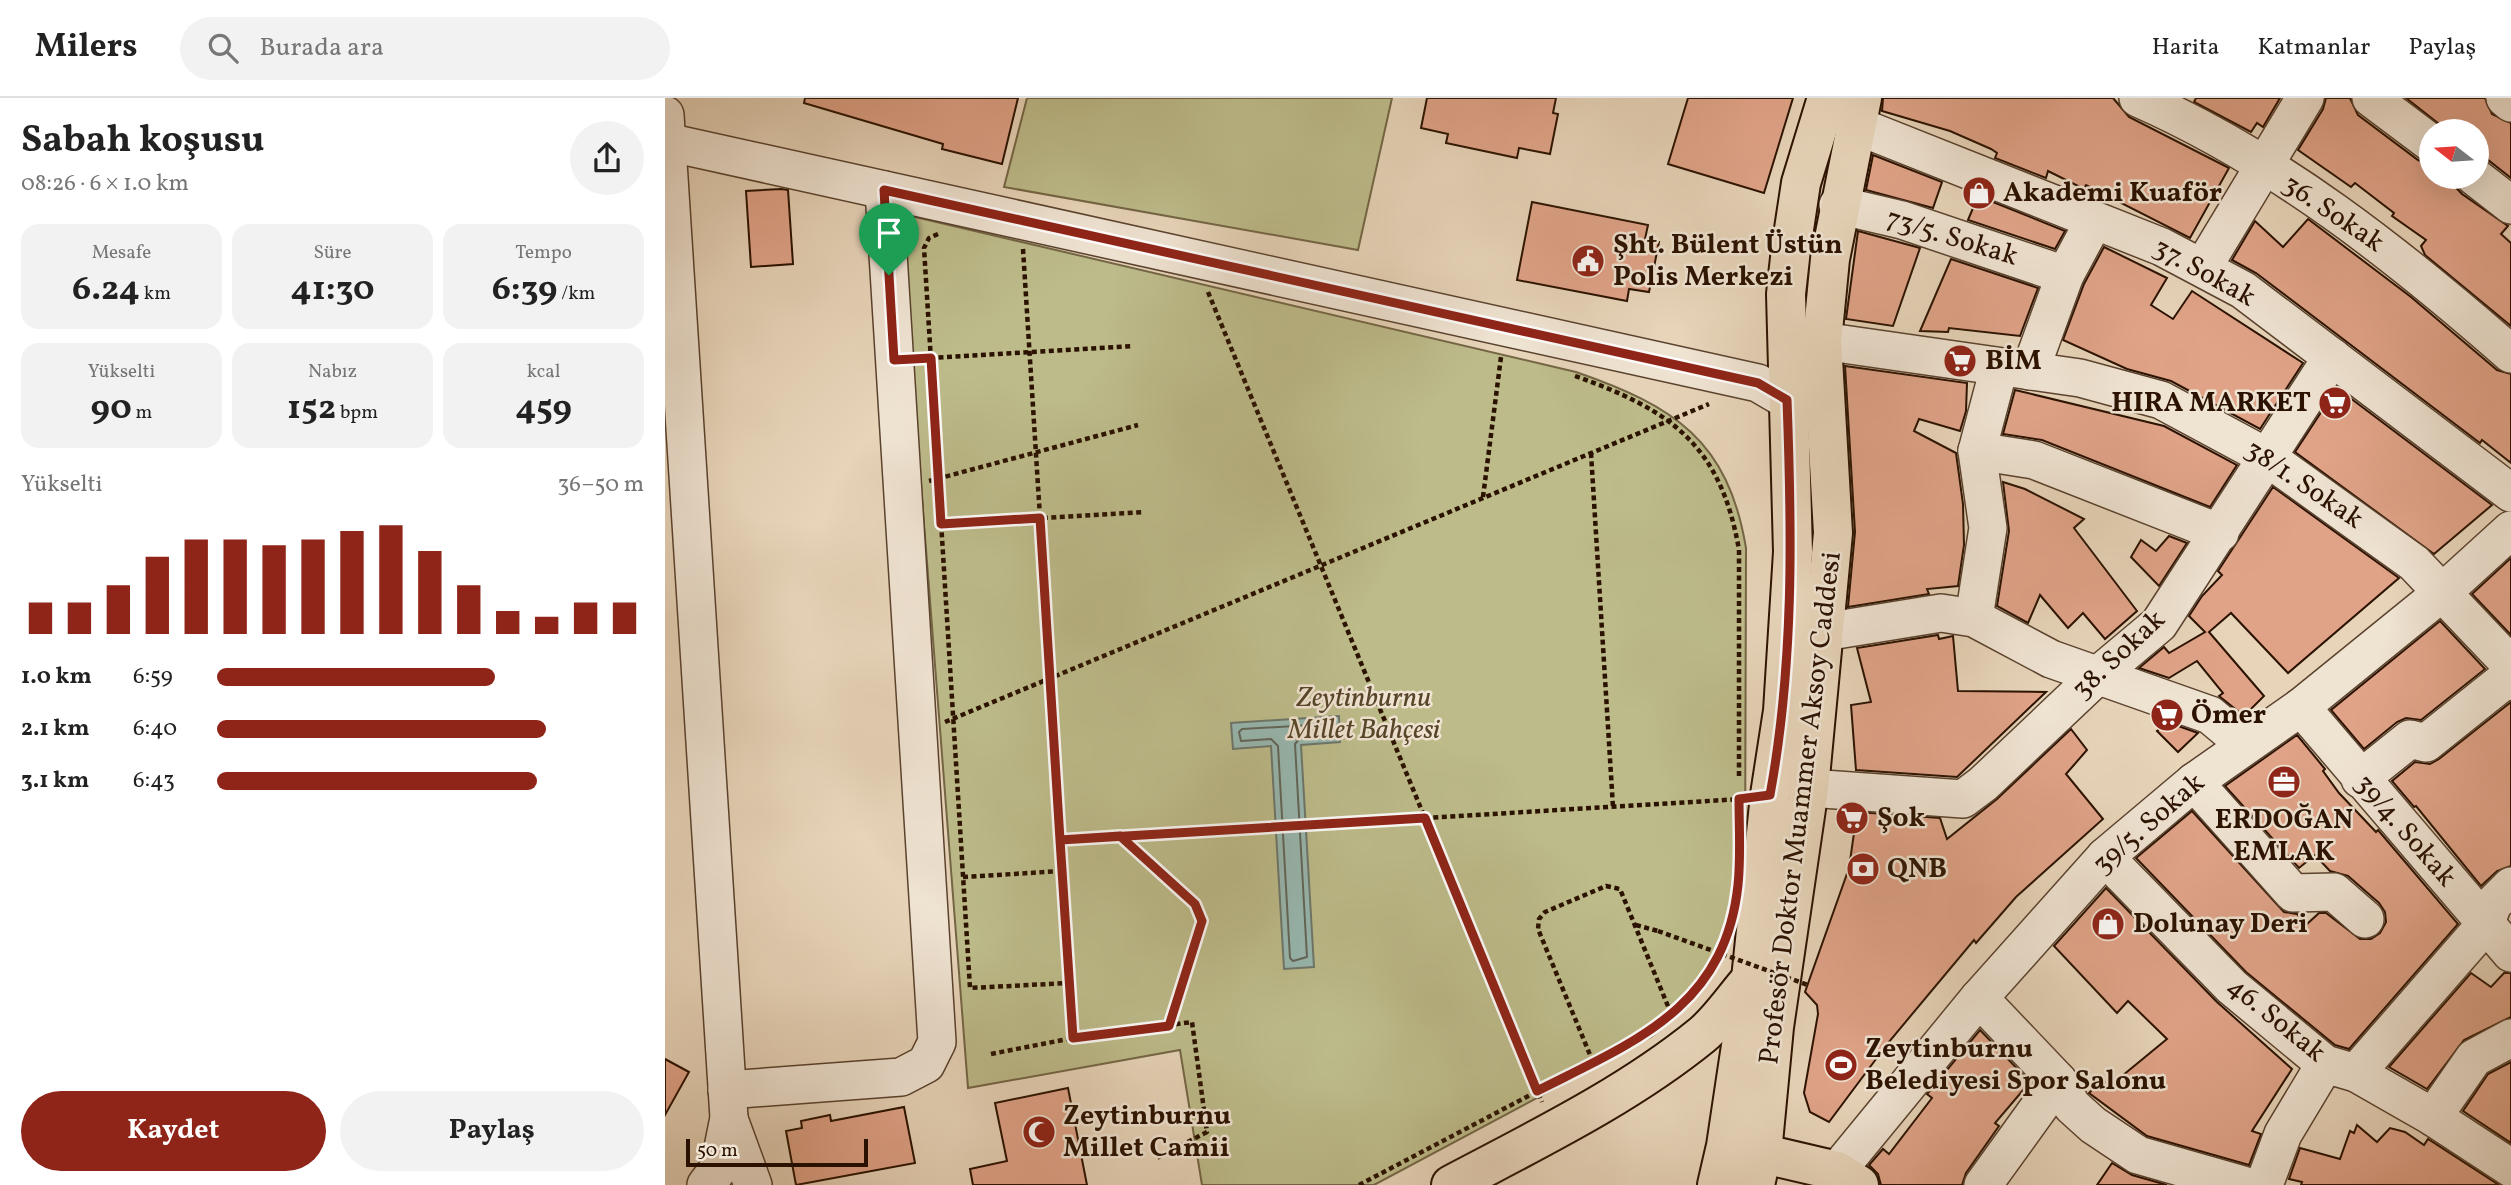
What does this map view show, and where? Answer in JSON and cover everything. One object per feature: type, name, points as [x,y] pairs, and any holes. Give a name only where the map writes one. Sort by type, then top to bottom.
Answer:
[{"type":"main road","name":"Profesör Doktor Muammer Aksoy Caddesi","points":[[1748,1161],[1751,979],[1749,802],[1783,711],[1793,552],[1773,392],[1801,183],[1827,98]]},
{"type":"main road","name":"Profesör Doktor Muammer Aksoy Caddesi","points":[[1717,1185],[1748,1161],[1774,1027],[1809,788],[1833,533],[1822,341],[1838,205],[1860,105]]},
{"type":"main road","points":[[1451,1185],[1555,1130],[1664,1063],[1704,1033],[1751,979]]},
{"type":"main road","points":[[1748,1161],[1848,1178]]},
{"type":"street","name":"36. Sokak","points":[[2138,98],[2181,106],[2262,166],[2346,218],[2427,281],[2511,354]]},
{"type":"street","points":[[2203,267],[2305,98]]},
{"type":"street","points":[[2371,98],[2419,135]]},
{"type":"street","points":[[2505,98],[2511,103]]},
{"type":"street","name":"37. Sokak","points":[[1860,105],[2094,221],[2162,247],[2243,290],[2511,493]]},
{"type":"street","points":[[706,1185],[719,1168],[728,1104],[674,409],[666,128],[884,190],[1018,241],[1195,275],[1502,351],[1773,392]]},
{"type":"street","points":[[2489,188],[2511,205]]},
{"type":"street","points":[[728,1104],[901,1077],[926,1064],[936,1042],[884,190]]},
{"type":"street","name":"73/5. Sokak","points":[[1838,205],[1902,220],[2065,275]]},
{"type":"street","points":[[1974,618],[1988,528],[1977,451],[2014,369],[2094,221]]},
{"type":"street","name":"38/1. Sokak","points":[[1822,341],[2080,378],[2161,400],[2265,456],[2414,563],[2444,591],[2511,665]]},
{"type":"street","name":"38. Sokak","points":[[1809,788],[1963,799],[2097,676],[2159,624],[2220,533],[2265,456],[2332,357]]},
{"type":"street","points":[[1977,451],[2033,460],[2220,533]]},
{"type":"street","name":"39/5. Sokak","points":[[1848,1178],[1979,998],[2105,857],[2193,782],[2301,707],[2444,591],[2511,530]]},
{"type":"street","points":[[1823,632],[1941,613],[1974,618],[2050,659],[2210,715],[2246,745]]},
{"type":"street","points":[[2360,779],[2410,739],[2426,743],[2501,683],[2511,681]]},
{"type":"street","name":"39/4. Sokak","points":[[2301,707],[2511,953]]},
{"type":"street","points":[[2193,782],[2259,859],[2293,893],[2334,892],[2365,919]]},
{"type":"street","name":"46. Sokak","points":[[2105,857],[2232,987],[2341,1068],[2433,1117],[2509,1162]]},
{"type":"street","points":[[2264,1185],[2283,1134],[2341,1068],[2486,925],[2493,904],[2511,886]]},
{"type":"street","points":[[1979,998],[2058,1081],[2072,1106],[2139,1155],[2243,1185]]},
{"type":"street","points":[[2433,1117],[2474,1058],[2511,1038]]},
{"type":"street","points":[[1983,1185],[2058,1081]]},
{"type":"street","points":[[728,1104],[753,1185]]},
{"type":"path","points":[[940,234],[929,238],[924,248],[970,988],[1069,983]]},
{"type":"path","points":[[1018,241],[1036,256]]},
{"type":"path","points":[[1018,241],[1036,452],[1073,1038]]},
{"type":"path","points":[[1195,275],[1209,294],[1555,1130]]},
{"type":"path","points":[[1195,275],[1209,294],[1222,297]]},
{"type":"path","points":[[894,360],[1133,345]]},
{"type":"path","points":[[1483,498],[1502,351]]},
{"type":"path","points":[[1060,840],[1613,807],[1749,802],[1739,550],[1733,514],[1721,483],[1704,454],[1668,421],[1607,387],[1569,374]]},
{"type":"path","points":[[918,733],[1668,421],[1773,392]]},
{"type":"path","points":[[902,488],[1138,425]]},
{"type":"path","points":[[1591,453],[1613,807]]},
{"type":"path","points":[[905,526],[1144,512]]},
{"type":"path","points":[[1120,836],[1195,904],[1202,921],[1169,1026]]},
{"type":"path","points":[[927,879],[1062,871]]},
{"type":"path","points":[[1593,1062],[1538,929],[1539,919],[1545,912],[1611,886],[1623,893],[1672,1016]]},
{"type":"path","points":[[1636,925],[1808,985]]},
{"type":"path","points":[[1359,1185],[1593,1062],[1672,1016],[1707,976],[1724,944]]},
{"type":"path","points":[[991,1054],[1073,1038],[1192,1023],[1207,1132],[1155,1160]]},
{"type":"green space","points":[[1027,98],[1392,98],[1358,250],[1004,187]]},
{"type":"green space","name":"Zeytinburnu Millet Bahçesi","points":[[911,216],[1576,372],[1641,399],[1668,414],[1691,432],[1710,454],[1726,480],[1738,511],[1746,548],[1745,881],[1734,928],[1715,969],[1670,1021],[1651,1037],[1374,1185],[1202,1185],[1180,1050],[968,1088],[901,229],[905,219]]},
{"type":"water","points":[[1339,716],[1340,742],[1301,745],[1314,967],[1284,969],[1271,746],[1233,749],[1231,723]]},
{"type":"building","points":[[805,98],[1018,98],[1002,164],[942,149],[943,144],[804,103]]},
{"type":"building","points":[[1427,98],[1556,98],[1553,113],[1558,114],[1550,154],[1519,148],[1517,158],[1446,143],[1448,134],[1421,128]]},
{"type":"building","points":[[1688,98],[1793,98],[1764,193],[1668,164]]},
{"type":"building","points":[[1883,98],[2113,98],[2129,117],[2229,168],[2190,238],[2086,185],[2084,189],[2048,171],[2046,178],[1995,158],[1997,153],[1991,149],[1950,131],[1882,111]]},
{"type":"building","points":[[2196,98],[2280,98],[2263,127],[2257,123],[2251,132],[2194,102]]},
{"type":"building","points":[[2326,98],[2350,98],[2358,115],[2419,160],[2419,189],[2457,189],[2508,226],[2501,234],[2511,243],[2511,326],[2425,255],[2421,246],[2426,240],[2392,216],[2394,213],[2355,183],[2351,187],[2298,150],[2323,109]]},
{"type":"building","points":[[2406,98],[2485,98],[2492,114],[2511,123],[2511,178],[2489,161],[2489,119],[2433,119]]},
{"type":"building","points":[[1873,155],[1942,182],[1933,208],[1866,190]]},
{"type":"building","points":[[788,190],[793,264],[751,267],[746,191]]},
{"type":"building","points":[[1978,196],[2065,231],[2055,249],[1968,220]]},
{"type":"building","name":"Şht. Bülent Üstün Polis Merkezi","points":[[1532,202],[1648,225],[1645,239],[1659,242],[1649,292],[1629,289],[1627,301],[1517,280]]},
{"type":"building","points":[[2308,219],[2411,297],[2497,370],[2511,374],[2511,463],[2482,440],[2480,443],[2256,273],[2232,260],[2255,221],[2283,247]]},
{"type":"building","points":[[1858,231],[1920,248],[1893,326],[1846,319]]},
{"type":"building","points":[[2104,247],[2167,278],[2151,305],[2173,319],[2192,291],[2303,363],[2260,429],[2171,381],[2127,369],[2063,340],[2084,284]]},
{"type":"building","points":[[1951,259],[2038,288],[2020,336],[1949,328],[1948,332],[1920,331]]},
{"type":"building","points":[[1845,366],[1967,383],[1966,411],[1960,431],[1919,419],[1914,431],[1956,453],[1963,504],[1964,545],[1958,586],[1927,589],[1929,594],[1848,607],[1855,532]]},
{"type":"building","points":[[2337,388],[2492,505],[2434,554],[2295,452]]},
{"type":"building","points":[[2015,390],[2164,426],[2237,465],[2210,507],[2042,440],[2003,434]]},
{"type":"building","points":[[2003,482],[2025,489],[2084,519],[2074,528],[2137,611],[2105,639],[2083,613],[2068,628],[2040,595],[2028,623],[1997,606],[2009,531]]},
{"type":"building","points":[[2273,487],[2399,578],[2288,673],[2231,613],[2209,632],[2264,696],[2244,716],[2219,696],[2223,693],[2197,661],[2169,678],[2139,668],[2164,647],[2169,653],[2205,632],[2189,616],[2202,596],[2222,575],[2218,571]]},
{"type":"building","points":[[2169,536],[2187,543],[2159,586],[2131,557],[2141,540],[2156,551]]},
{"type":"building","points":[[2511,558],[2511,635],[2472,594]]},
{"type":"building","points":[[2440,621],[2485,669],[2421,720],[2406,718],[2397,722],[2364,749],[2331,710]]},
{"type":"building","points":[[1938,635],[1939,639],[1953,636],[1958,691],[2046,692],[1957,777],[1856,770],[1851,705],[1871,702],[1857,648]]},
{"type":"building","points":[[2511,702],[2511,866],[2497,871],[2481,886],[2416,806],[2414,807],[2392,781],[2415,762],[2430,764],[2439,759]]},
{"type":"building","points":[[2167,722],[2198,733],[2178,752],[2157,731]]},
{"type":"building","points":[[2071,729],[2087,750],[2066,774],[2103,819],[2016,897],[1976,943],[1974,940],[1888,1043],[1829,1122],[1810,1112],[1804,1093],[1818,1014],[1817,1005],[1805,992],[1849,868],[1857,812],[1940,818],[1947,839],[1997,799]]},
{"type":"building","points":[[2297,735],[2325,769],[2323,771],[2339,793],[2376,832],[2378,830],[2458,924],[2349,1049],[2335,1045],[2246,972],[2136,858],[2192,811],[2284,912],[2297,914],[2307,924],[2319,913],[2326,913],[2360,939],[2371,939],[2380,933],[2386,922],[2385,912],[2379,903],[2348,876],[2330,871],[2315,855],[2299,868],[2225,786]]},
{"type":"building","points":[[2106,888],[2217,1002],[2292,1069],[2252,1131],[2261,1134],[2249,1165],[2147,1136],[2089,1093],[2101,1080],[2111,1085],[2167,1039],[2128,1001],[2117,1013],[2054,946]]},
{"type":"building","points":[[2471,973],[2491,987],[2504,973],[2511,973],[2511,1017],[2464,1040],[2427,1089],[2389,1067]]},
{"type":"building","points":[[1980,1030],[2030,1082],[1995,1123],[1999,1126],[1966,1173],[1962,1185],[1881,1185],[1878,1174],[1869,1165],[1883,1149],[1889,1154],[1932,1098],[1927,1094]]},
{"type":"building","points":[[665,1059],[689,1072],[665,1115]]},
{"type":"building","points":[[2511,1062],[2511,1143],[2463,1111],[2488,1074]]},
{"type":"building","name":"Zeytinburnu Millet Camii","points":[[1068,1088],[1087,1185],[973,1185],[970,1169],[1007,1161],[995,1103]]},
{"type":"building","points":[[904,1107],[915,1163],[796,1185],[786,1131],[802,1128],[801,1121],[830,1115],[831,1121]]},
{"type":"building","points":[[2357,1125],[2377,1142],[2390,1128],[2405,1132],[2424,1145],[2428,1139],[2499,1185],[2301,1185],[2302,1182],[2289,1179],[2300,1148],[2340,1159],[2350,1131],[2354,1133]]},
{"type":"building","points":[[2112,1163],[2132,1175],[2167,1185],[2097,1185]]},
{"type":"place","name":"Akademi Kuaför","points":[[1979,193]]},
{"type":"place","name":"Şht. Bülent Üstün Polis Merkezi","points":[[1588,261]]},
{"type":"place","name":"BİM","points":[[1960,361]]},
{"type":"place","name":"HIRA MARKET","points":[[2335,403]]},
{"type":"place","name":"Ömer","points":[[2167,715]]},
{"type":"place","name":"ERDOĞAN EMLAK","points":[[2284,782]]},
{"type":"place","name":"Şok","points":[[1852,818]]},
{"type":"place","name":"QNB","points":[[1863,869]]},
{"type":"place","name":"Dolunay Deri","points":[[2108,924]]},
{"type":"place","name":"Zeytinburnu Belediyesi Spor Salonu","points":[[1841,1065]]},
{"type":"place","name":"Zeytinburnu Millet Camii","points":[[1039,1132]]},
{"type":"route","points":[[889,275],[884,190],[1758,383],[1787,400],[1793,552],[1783,711],[1778,749],[1770,795],[1739,799],[1739,883],[1735,908],[1729,933],[1719,955],[1694,993],[1672,1016],[1643,1035],[1537,1091],[1425,818],[1060,840],[1073,1038],[1169,1026],[1202,921],[1195,904],[1120,836],[1060,840],[1040,518],[941,524],[931,358],[894,360],[889,275]]}]
